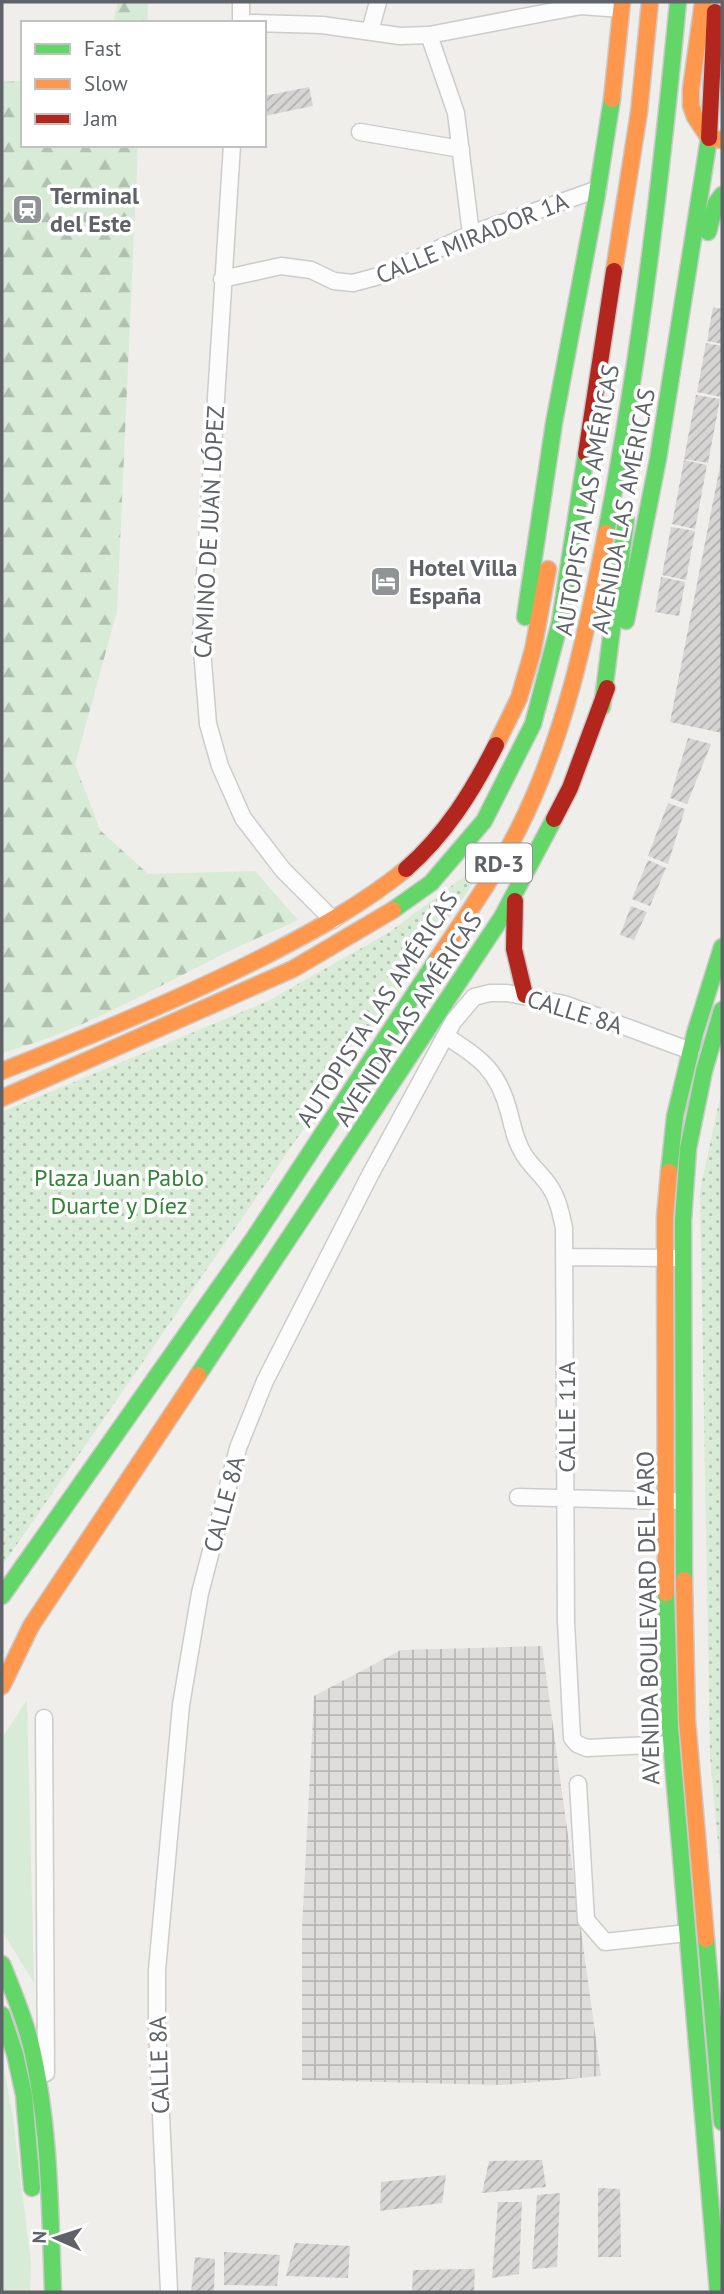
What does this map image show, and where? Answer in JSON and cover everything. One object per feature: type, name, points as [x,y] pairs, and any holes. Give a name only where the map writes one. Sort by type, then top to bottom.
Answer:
[{"type":"main road","name":"AUTOPISTA LAS AMÉRICAS","points":[[2,1098],[293,969],[400,906],[431,883],[484,821],[533,724],[560,622],[639,112],[650,2]]},
{"type":"main road","name":"AUTOPISTA LAS AMÉRICAS","points":[[2,1596],[254,1238],[487,884],[518,830],[559,732],[586,640],[620,459],[642,321],[678,2]]},
{"type":"main road","points":[[703,2],[691,106],[695,117],[716,139]]},
{"type":"main road","name":"AVENIDA LAS AMÉRICAS","points":[[2,1686],[31,1626],[502,917],[570,788],[602,707],[622,640],[658,459],[716,139],[718,56],[715,2]]},
{"type":"main road","points":[[496,745],[521,640],[559,396],[598,189],[615,78],[622,6]]},
{"type":"main road","points":[[590,320],[603,255],[639,112]]},
{"type":"main road","points":[[682,321],[716,203],[722,195]]},
{"type":"main road","points":[[602,707],[623,554],[644,350],[642,321]]},
{"type":"main road","points":[[2,1071],[115,1027],[206,986],[334,920],[410,866],[460,810],[480,779],[519,698],[533,650],[552,547]]},
{"type":"main road","points":[[516,890],[512,931],[514,961],[524,995]]},
{"type":"main road","name":"AVENIDA BOULEVARD DEL FARO","points":[[718,2292],[671,1744],[665,1563],[665,1217],[675,1116],[711,976],[722,947]]},
{"type":"main road","name":"AVENIDA BOULEVARD DEL FARO","points":[[722,1010],[694,1113],[684,1187],[682,1258],[687,1720],[722,2122]]},
{"type":"main road","points":[[2,1964],[18,1997],[35,2059],[47,2130],[53,2292]]},
{"type":"main road","points":[[2,2015],[15,2054],[23,2095],[36,2230],[38,2292]]},
{"type":"street","points":[[240,2],[241,21]]},
{"type":"street","points":[[370,32],[378,2]]},
{"type":"street","points":[[266,23],[322,25],[400,36],[429,35],[580,4],[622,6]]},
{"type":"street","points":[[429,35],[456,113],[471,234]]},
{"type":"street","points":[[360,132],[461,149]]},
{"type":"street","name":"CAMINO DE JUAN LÓPEZ","points":[[232,147],[201,637],[208,724],[220,766],[243,818],[283,870],[334,920]]},
{"type":"street","name":"CALLE MIRADOR 1A","points":[[222,279],[281,266],[311,270],[334,281],[353,283],[379,276],[471,234],[598,189]]},
{"type":"street","points":[[457,987],[474,997]]},
{"type":"street","name":"CALLE 8A","points":[[169,2292],[157,1970],[181,1704],[200,1593],[238,1448],[265,1381],[370,1175],[453,1021],[474,997],[489,993],[524,995],[564,1004],[691,1051]]},
{"type":"street","name":"CALLE 11A","points":[[446,1037],[479,1057],[492,1070],[503,1088],[514,1136],[524,1155],[550,1187],[561,1212],[564,1228],[566,1621],[572,1738],[577,1744],[587,1748],[671,1744]]},
{"type":"street","points":[[565,1256],[682,1258]]},
{"type":"street","points":[[518,1497],[683,1500]]},
{"type":"street","points":[[44,1718],[47,2130]]},
{"type":"street","points":[[578,1784],[586,1920],[605,1942],[687,1933]]},
{"type":"street","points":[[704,2124],[722,2122]]},
{"type":"shaded area","points":[[542,1646],[601,2076],[502,2085],[302,2080],[302,1928],[314,1696],[401,1650]]},
{"type":"green space","points":[[118,2],[148,2],[147,21],[113,21]]},
{"type":"green space","points":[[21,81],[21,147],[138,147],[117,611],[75,764],[100,830],[148,874],[255,871],[298,920],[229,951],[89,1021],[2,1053],[2,82]]},
{"type":"green space","name":"Plaza Juan Pablo Duarte y Díez","points":[[492,856],[2,1566],[2,1112],[268,1001],[388,933]]},
{"type":"green space","points":[[722,1088],[722,1885],[710,1756],[700,1191]]},
{"type":"green space","points":[[27,1700],[34,1983],[2,1931],[2,1738]]},
{"type":"green space","points":[[2,2057],[13,2118],[31,2263],[30,2292],[2,2292]]},
{"type":"building","points":[[309,87],[313,106],[266,116],[266,96]]},
{"type":"building","points":[[713,307],[722,309],[722,344],[707,341]]},
{"type":"building","points":[[706,343],[722,346],[721,397],[697,392]]},
{"type":"building","points":[[696,395],[720,399],[708,463],[684,459]]},
{"type":"building","points":[[684,460],[707,465],[695,529],[672,524]]},
{"type":"building","points":[[722,461],[722,733],[670,722]]},
{"type":"building","points":[[671,527],[695,531],[686,580],[662,575]]},
{"type":"building","points":[[661,577],[685,582],[679,616],[655,612]]},
{"type":"building","points":[[688,738],[711,744],[687,804],[670,798]]},
{"type":"building","points":[[668,803],[685,809],[668,864],[648,856]]},
{"type":"building","points":[[648,860],[666,868],[650,906],[632,899]]},
{"type":"building","points":[[631,906],[647,912],[634,940],[620,935]]},
{"type":"building","points":[[542,2160],[546,2187],[482,2193],[489,2161]]},
{"type":"building","points":[[446,2175],[442,2203],[380,2211],[381,2182]]},
{"type":"building","points":[[598,2188],[620,2189],[621,2257],[598,2257]]},
{"type":"building","points":[[560,2193],[557,2267],[532,2269],[537,2195]]},
{"type":"building","points":[[498,2202],[522,2202],[519,2274],[492,2278]]},
{"type":"building","points":[[295,2243],[350,2246],[348,2278],[286,2276]]},
{"type":"building","points":[[224,2252],[280,2255],[277,2286],[224,2285]]},
{"type":"building","points":[[195,2257],[215,2259],[214,2292],[191,2292]]},
{"type":"building","points":[[475,2269],[474,2292],[412,2292],[413,2270]]},
{"type":"traffic: fast","points":[[606,533],[648,268],[678,2]]},
{"type":"traffic: fast","points":[[525,617],[554,423],[612,99]]},
{"type":"traffic: fast","points":[[626,621],[658,459],[709,138]]},
{"type":"traffic: fast","points":[[708,232],[716,203],[722,195]]},
{"type":"traffic: fast","points":[[393,910],[431,883],[484,821],[533,724],[560,622],[586,454]]},
{"type":"traffic: fast","points":[[602,707],[626,520]]},
{"type":"traffic: fast","points":[[198,1375],[502,917],[554,819]]},
{"type":"traffic: fast","points":[[669,1172],[675,1116],[695,1033],[722,947]]},
{"type":"traffic: fast","points":[[2,1596],[254,1238],[438,958]]},
{"type":"traffic: fast","points":[[684,1580],[683,1220],[688,1149],[704,1071],[722,1010]]},
{"type":"traffic: fast","points":[[666,1593],[670,1728],[718,2292]]},
{"type":"traffic: fast","points":[[706,1939],[722,2122]]},
{"type":"traffic: fast","points":[[2,1964],[31,2045],[42,2106],[48,2168],[53,2292]]},
{"type":"traffic: fast","points":[[2,2015],[15,2054],[24,2095],[32,2188]]},
{"type":"traffic: slow","points":[[612,99],[622,2]]},
{"type":"traffic: slow","points":[[614,271],[639,112],[650,2]]},
{"type":"traffic: slow","points":[[703,2],[691,106],[709,138],[722,140]]},
{"type":"traffic: slow","points":[[438,958],[509,847],[549,759],[582,647],[606,533]]},
{"type":"traffic: slow","points":[[496,745],[519,698],[533,650],[548,569]]},
{"type":"traffic: slow","points":[[2,1071],[135,1016],[265,956],[338,916],[406,869]]},
{"type":"traffic: slow","points":[[2,1098],[293,969],[393,910]]},
{"type":"traffic: slow","points":[[666,1593],[665,1217],[669,1172]]},
{"type":"traffic: slow","points":[[2,1686],[31,1626],[198,1375]]},
{"type":"traffic: slow","points":[[684,1580],[687,1720],[706,1939]]},
{"type":"traffic: jam","points":[[709,138],[715,12]]},
{"type":"traffic: jam","points":[[586,454],[614,271]]},
{"type":"traffic: jam","points":[[554,819],[570,788],[607,688]]},
{"type":"traffic: jam","points":[[406,869],[434,841],[457,812],[496,745]]},
{"type":"traffic: jam","points":[[515,901],[514,949],[525,995]]},
{"type":"place","name":"Terminal del Este","points":[[27,209]]},
{"type":"place","name":"Hotel Villa España","points":[[386,581]]}]
